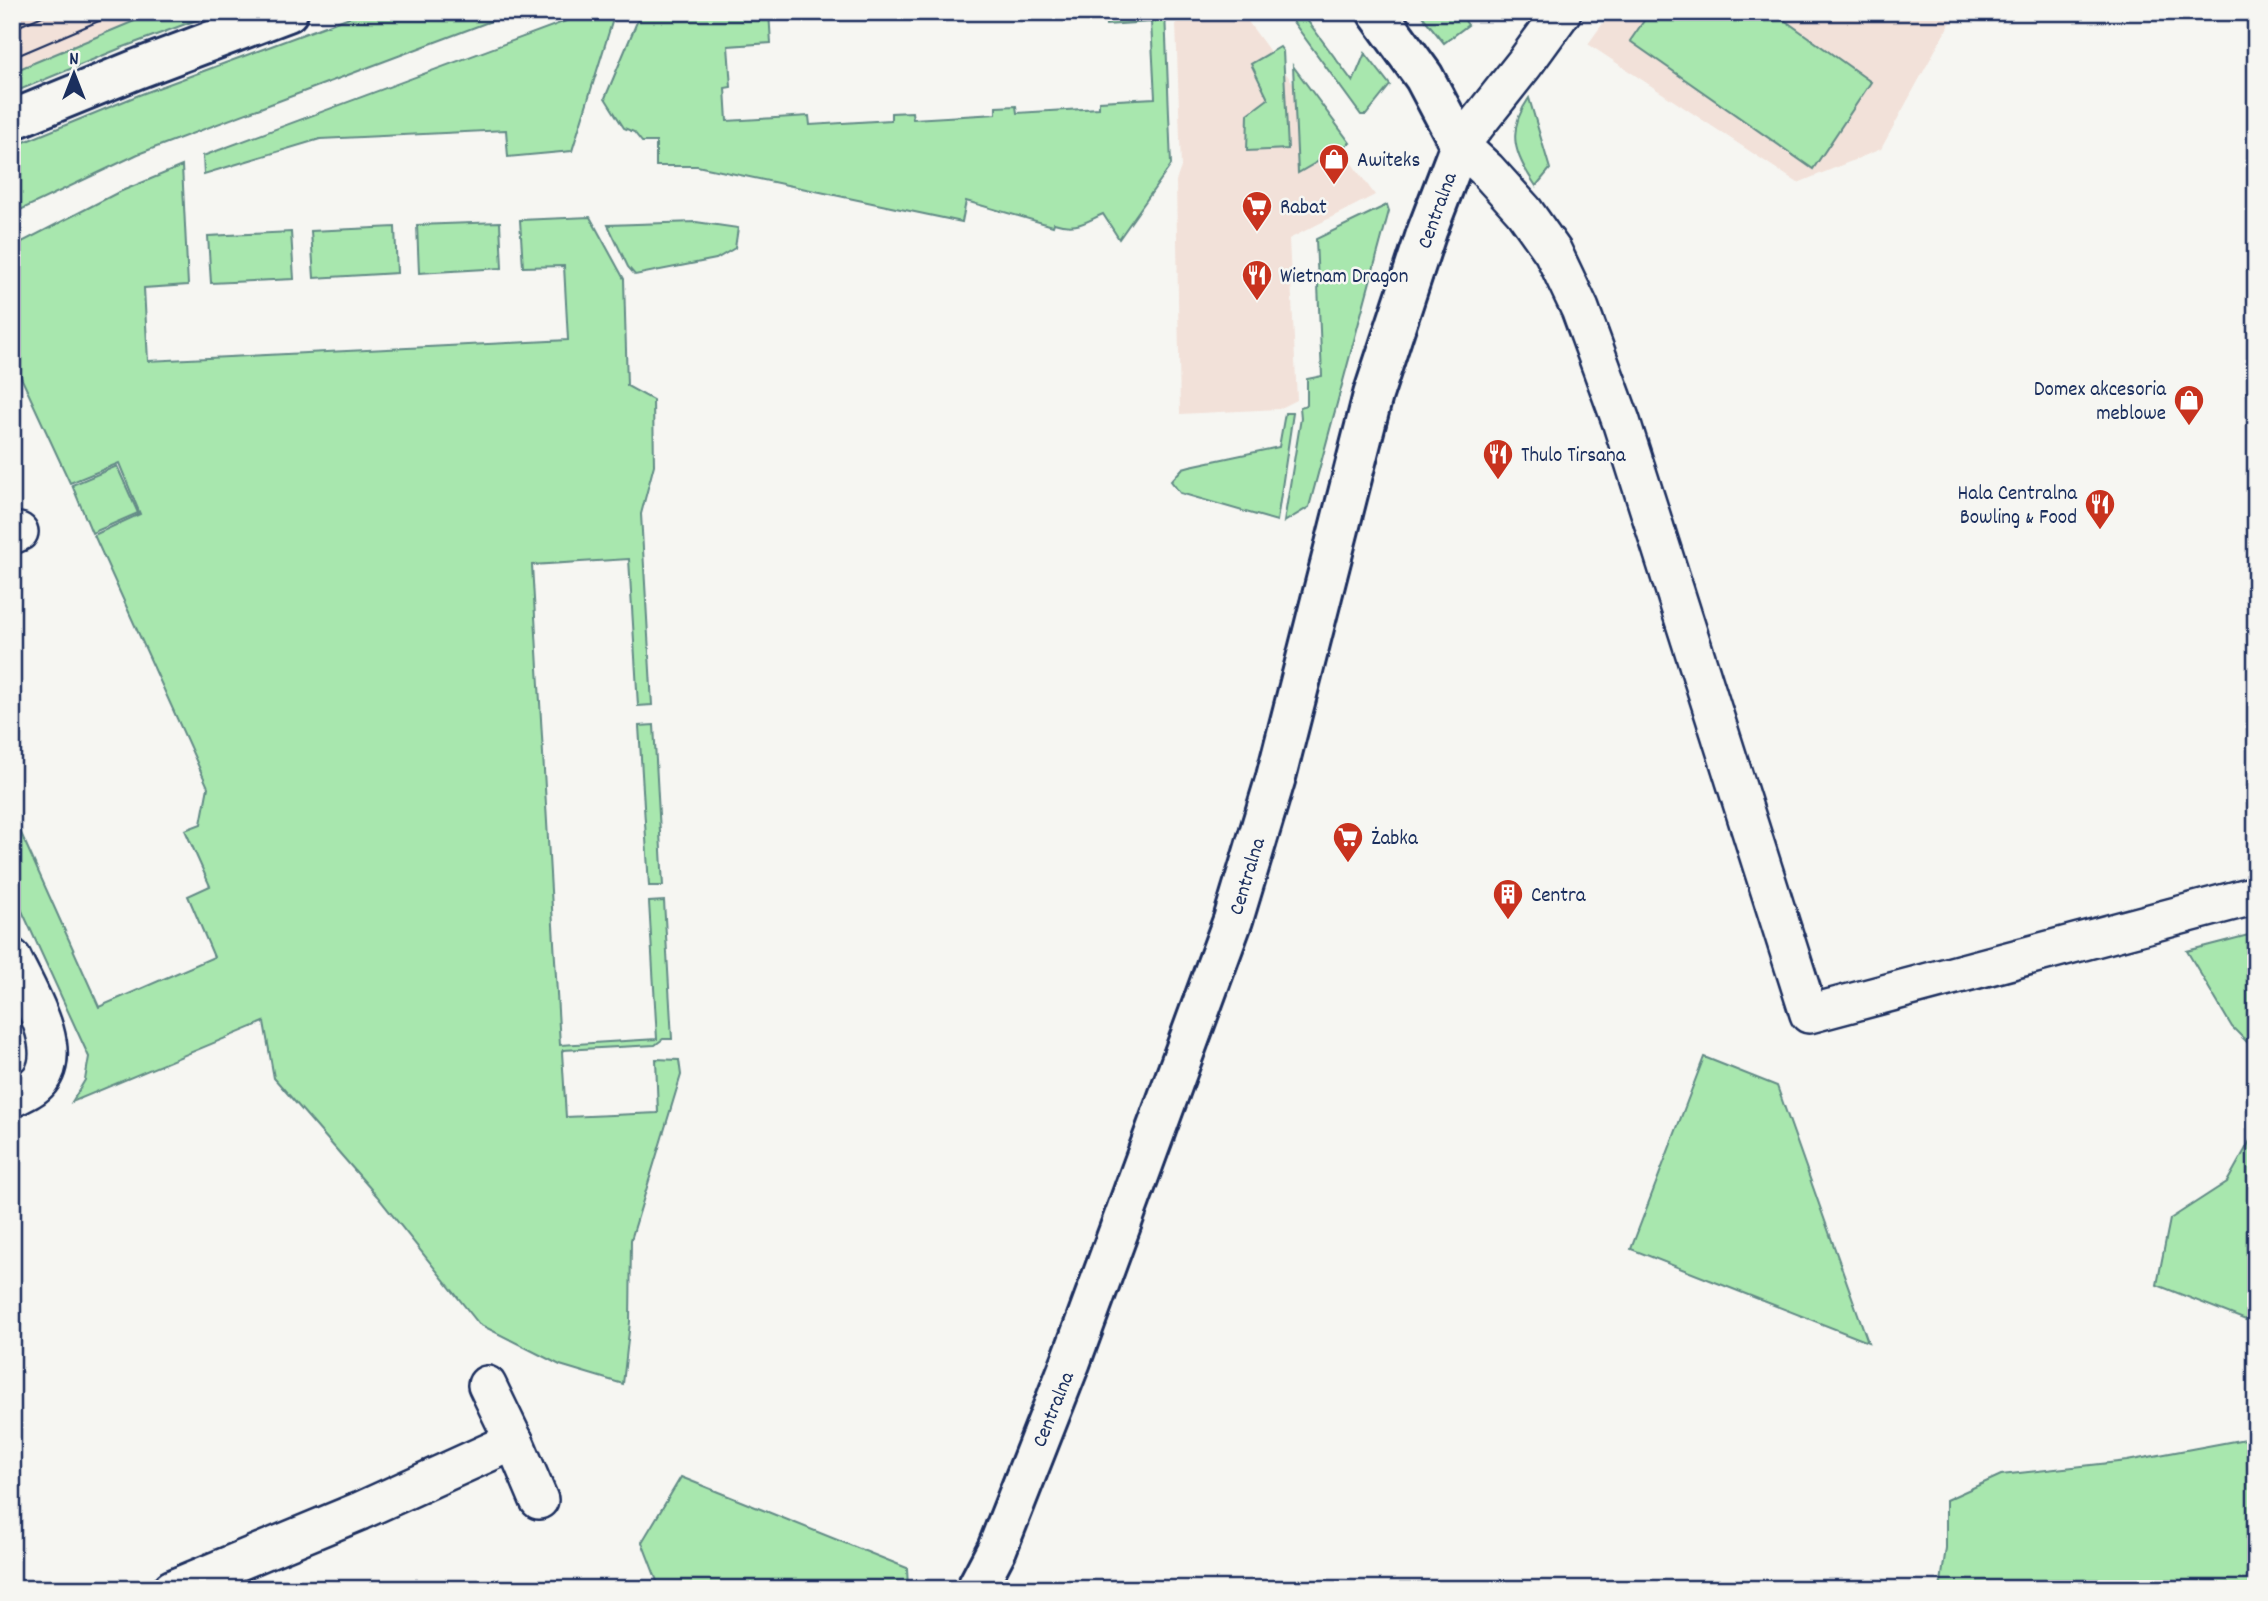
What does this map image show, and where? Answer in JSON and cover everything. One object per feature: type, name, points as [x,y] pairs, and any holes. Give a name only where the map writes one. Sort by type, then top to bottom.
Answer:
[{"type":"street","points":[[12,120],[288,12]]},
{"type":"street","name":"Centralna","points":[[1377,12],[1424,77],[1460,145],[1524,211],[1553,252],[1580,309],[1621,421],[1809,1014],[2256,895]]},
{"type":"street","name":"Centralna","points":[[976,1589],[996,1549],[1071,1362],[1233,920],[1276,777],[1373,395],[1427,231],[1460,145],[1562,12]]},
{"type":"street","points":[[12,958],[44,1029],[48,1058],[39,1082],[12,1098]]},
{"type":"street","points":[[487,1385],[539,1500]]},
{"type":"street","points":[[172,1589],[360,1511],[514,1441]]},
{"type":"shaded area","points":[[19,12],[156,12],[12,72],[12,15]]},
{"type":"shaded area","points":[[1196,12],[1241,12],[1375,195],[1289,239],[1297,400],[1279,409],[1180,414],[1176,181],[1181,167],[1176,23]]},
{"type":"shaded area","points":[[1611,12],[1956,12],[1881,149],[1798,183],[1588,44]]},
{"type":"green space","points":[[156,12],[218,12],[12,93],[12,72]]},
{"type":"green space","points":[[363,12],[515,12],[138,154],[12,214],[12,147],[139,95]]},
{"type":"green space","points":[[590,12],[611,12],[613,19],[572,151],[508,157],[506,130],[320,139],[204,174],[203,156]]},
{"type":"green space","points":[[650,12],[769,12],[771,43],[728,46],[731,87],[725,88],[727,121],[809,116],[810,125],[891,120],[891,113],[912,112],[913,119],[996,114],[996,107],[1016,106],[1017,113],[1099,108],[1099,101],[1155,98],[1151,22],[1106,25],[1105,12],[1165,12],[1171,165],[1119,239],[1103,214],[1079,224],[1068,226],[1054,223],[1053,226],[966,201],[962,222],[697,166],[656,166],[656,142],[642,142],[634,132],[624,128],[605,98],[639,17]]},
{"type":"green space","points":[[1286,12],[1301,12],[1353,82],[1365,53],[1390,85],[1366,115],[1361,115]]},
{"type":"green space","points":[[1419,12],[1459,12],[1468,25],[1444,43]]},
{"type":"green space","points":[[1650,12],[1773,12],[1871,82],[1813,169],[1630,41]]},
{"type":"green space","points":[[1280,47],[1283,51],[1288,149],[1247,151],[1248,114],[1268,99],[1251,64]]},
{"type":"green space","points":[[1293,66],[1350,143],[1298,173]]},
{"type":"green space","points":[[1529,98],[1550,169],[1536,186],[1522,164],[1515,132],[1517,121]]},
{"type":"green space","points":[[182,166],[188,285],[144,288],[148,361],[568,340],[564,266],[523,267],[520,220],[590,217],[624,279],[627,386],[653,400],[654,465],[641,514],[652,705],[638,706],[629,559],[532,565],[560,1045],[657,1039],[649,902],[664,901],[672,1039],[663,1039],[655,1045],[562,1052],[566,1117],[658,1113],[656,1059],[679,1060],[681,1075],[631,1240],[630,1322],[623,1384],[560,1365],[479,1324],[377,1196],[274,1078],[264,1022],[72,1102],[85,1080],[89,1057],[12,889],[12,813],[99,1007],[214,957],[188,896],[210,886],[185,830],[201,824],[208,787],[94,535],[140,514],[119,463],[70,483],[12,358],[12,247],[117,193]]},
{"type":"green space","points":[[1387,205],[1389,211],[1309,507],[1284,522],[1301,418],[1300,407],[1307,405],[1307,379],[1322,376],[1316,239]]},
{"type":"green space","points":[[500,222],[502,268],[419,273],[417,225]]},
{"type":"green space","points":[[696,222],[738,228],[735,248],[716,259],[635,275],[628,267],[608,225]]},
{"type":"green space","points":[[395,227],[397,273],[314,278],[311,231]]},
{"type":"green space","points":[[291,232],[294,279],[211,283],[208,236]]},
{"type":"green space","points":[[1285,413],[1293,413],[1277,521],[1180,493],[1171,481],[1183,468],[1279,447]]},
{"type":"green space","points":[[117,466],[138,513],[92,533],[72,485]]},
{"type":"green space","points":[[654,725],[663,886],[649,886],[639,726]]},
{"type":"green space","points":[[2256,933],[2256,1051],[2232,1027],[2187,951]]},
{"type":"green space","points":[[1704,1057],[1777,1086],[1868,1342],[1631,1249]]},
{"type":"green space","points":[[2256,1130],[2256,1324],[2157,1285],[2170,1219],[2227,1182]]},
{"type":"green space","points":[[2256,1437],[2256,1589],[1940,1589],[1946,1548],[1946,1500],[2001,1475],[2127,1461]]},
{"type":"green space","points":[[681,1477],[907,1568],[908,1588],[660,1589],[642,1542]]},
{"type":"tram line","points":[[12,29],[52,12]]},
{"type":"tram line","points":[[12,58],[120,12]]},
{"type":"place","name":"Awiteks","points":[[1334,186]]},
{"type":"place","name":"Rabat","points":[[1257,233]]},
{"type":"place","name":"Wietnam Dragon","points":[[1257,302]]},
{"type":"place","name":"Domex akcesoria meblowe","points":[[2189,427]]},
{"type":"place","name":"Thulo Tirsana","points":[[1498,481]]},
{"type":"place","name":"Hala Centralna Bowling & Food","points":[[2100,531]]},
{"type":"place","name":"Żabka","points":[[1348,864]]},
{"type":"place","name":"Centra","points":[[1508,921]]}]
